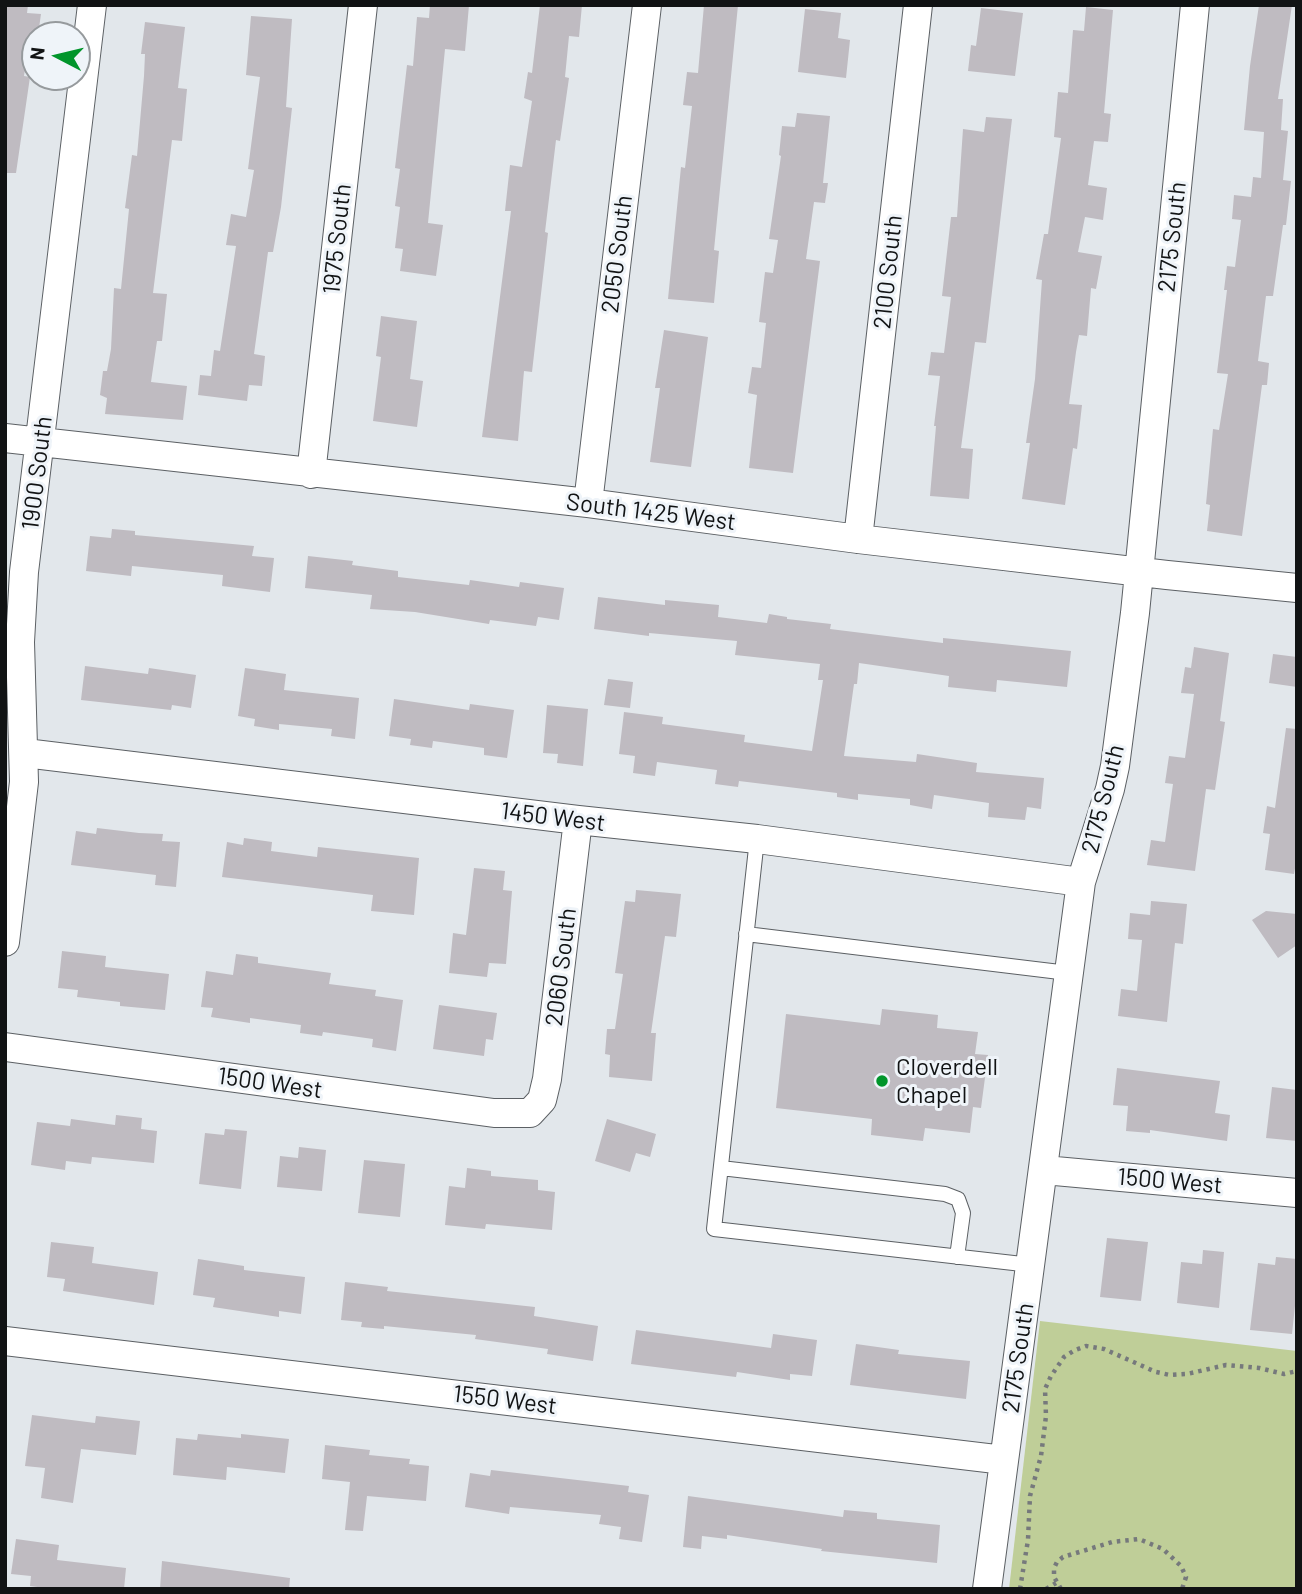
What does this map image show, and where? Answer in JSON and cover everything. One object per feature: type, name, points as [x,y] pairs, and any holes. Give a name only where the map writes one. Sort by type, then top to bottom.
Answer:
[{"type":"street","name":"1900 South","points":[[5,942],[24,782],[21,609],[92,5]]},
{"type":"street","name":"1975 South","points":[[311,474],[363,5]]},
{"type":"street","name":"2050 South","points":[[587,503],[646,5]]},
{"type":"street","name":"2100 South","points":[[859,539],[918,5]]},
{"type":"street","name":"2175 South","points":[[987,1589],[1081,882],[1115,766],[1140,571],[1195,5]]},
{"type":"street","name":"South 1425 West","points":[[5,438],[587,503],[859,539],[1297,588]]},
{"type":"street","name":"1450 West","points":[[25,753],[757,839],[1081,882]]},
{"type":"street","name":"2060 South","points":[[534,1111],[542,1100],[547,1079],[578,820]]},
{"type":"street","name":"1500 West","points":[[5,1047],[494,1113],[522,1114],[534,1111]]},
{"type":"street","name":"1500 West","points":[[1044,1170],[1297,1193]]},
{"type":"street","name":"1550 West","points":[[5,1341],[1004,1460]]},
{"type":"lane","points":[[757,839],[714,1229],[1031,1265]]},
{"type":"lane","points":[[747,934],[1068,973]]},
{"type":"lane","points":[[721,1168],[945,1194],[958,1199],[963,1213],[957,1257]]},
{"type":"path","points":[[1020,1589],[1028,1540],[1030,1496],[1041,1456],[1046,1416],[1045,1389],[1064,1357],[1086,1346],[1104,1349],[1156,1372],[1170,1375],[1236,1365],[1284,1374],[1297,1371]]},
{"type":"path","points":[[1061,1589],[1056,1583],[1054,1568],[1063,1557],[1112,1542],[1139,1539],[1163,1549],[1181,1566],[1186,1577],[1182,1589]]},
{"type":"path","points":[[1046,1589],[1056,1583]]},
{"type":"green space","points":[[1040,1321],[1297,1351],[1297,1589],[1009,1589]]},
{"type":"building","points":[[5,5],[28,5],[27,13],[41,14],[40,21],[21,21],[21,91],[28,91],[16,173],[5,173]]},
{"type":"building","points":[[430,5],[469,5],[465,51],[445,49],[428,223],[443,225],[436,276],[400,271],[403,249],[395,248],[400,207],[395,206],[400,169],[395,168],[407,65],[413,66],[417,17],[429,18]]},
{"type":"building","points":[[540,5],[582,5],[579,37],[569,36],[565,77],[569,78],[560,141],[556,140],[532,372],[524,371],[518,441],[482,437],[511,211],[505,211],[510,165],[522,167],[532,101],[524,98],[528,72],[532,73]]},
{"type":"building","points":[[704,5],[738,5],[714,250],[719,251],[714,303],[668,299],[681,167],[685,168],[692,106],[683,105],[687,72],[698,73]]},
{"type":"building","points":[[1259,5],[1292,5],[1278,99],[1283,99],[1281,130],[1288,131],[1283,180],[1291,181],[1273,296],[1266,296],[1258,361],[1269,363],[1267,385],[1262,385],[1242,536],[1207,531],[1210,505],[1206,504],[1213,429],[1219,430],[1228,374],[1217,373],[1227,290],[1224,290],[1227,266],[1235,267],[1241,220],[1232,219],[1234,195],[1251,197],[1253,177],[1261,178],[1264,132],[1244,130]]},
{"type":"building","points":[[1086,7],[1113,10],[1104,113],[1111,114],[1108,142],[1094,141],[1088,185],[1107,188],[1103,220],[1085,217],[1078,252],[1102,256],[1096,289],[1091,288],[1087,336],[1079,335],[1076,352],[1069,404],[1082,405],[1077,449],[1073,448],[1065,505],[1022,499],[1030,443],[1026,443],[1035,379],[1042,280],[1036,279],[1044,234],[1048,234],[1061,138],[1054,137],[1058,92],[1068,93],[1073,30],[1084,31]]},
{"type":"building","points":[[981,8],[1023,13],[1015,76],[968,71],[971,45],[976,46]]},
{"type":"building","points":[[805,9],[841,13],[838,38],[850,40],[846,78],[798,72]]},
{"type":"building","points":[[251,16],[292,19],[286,107],[292,108],[281,207],[273,252],[268,252],[254,354],[265,356],[262,386],[249,385],[247,401],[198,395],[200,375],[211,376],[214,350],[220,351],[236,246],[226,245],[231,214],[246,217],[254,170],[248,169],[260,77],[246,75]]},
{"type":"building","points":[[145,22],[185,27],[178,88],[187,89],[182,141],[172,140],[153,293],[167,294],[162,341],[157,341],[151,382],[187,386],[183,420],[105,414],[107,398],[100,395],[103,371],[107,371],[111,349],[114,288],[121,289],[129,209],[125,208],[132,155],[137,156],[144,76],[145,54],[141,54]]},
{"type":"building","points":[[797,113],[830,116],[823,183],[828,183],[825,203],[814,202],[806,259],[820,261],[793,473],[749,468],[757,395],[748,393],[752,367],[761,368],[766,323],[759,322],[765,272],[773,273],[778,240],[769,239],[781,156],[782,126],[795,127]]},
{"type":"building","points":[[986,117],[1012,119],[986,343],[975,342],[961,448],[973,449],[969,499],[930,496],[940,376],[928,375],[931,352],[944,353],[951,297],[942,296],[951,217],[957,217],[963,129],[984,132]]},
{"type":"building","points":[[381,316],[417,321],[410,379],[423,381],[417,427],[373,421],[381,357],[376,356]]},
{"type":"building","points":[[664,330],[708,337],[691,467],[650,462],[660,388],[655,388]]},
{"type":"building","points":[[112,529],[135,531],[135,535],[254,546],[252,556],[274,558],[270,592],[222,586],[223,575],[132,566],[131,576],[86,571],[90,536],[111,538]]},
{"type":"building","points":[[308,556],[353,561],[352,565],[398,571],[398,577],[469,585],[470,580],[519,587],[520,582],[564,588],[559,620],[538,617],[536,626],[490,620],[489,624],[415,612],[370,609],[372,595],[305,588]]},
{"type":"building","points":[[598,597],[665,605],[665,600],[719,605],[718,617],[767,623],[769,614],[831,624],[830,629],[943,643],[943,638],[1071,651],[1067,687],[997,680],[996,692],[948,687],[949,676],[859,663],[857,684],[854,684],[844,756],[916,762],[917,754],[977,763],[976,772],[1044,778],[1041,809],[1027,807],[1025,820],[988,817],[989,803],[934,795],[932,809],[910,805],[910,799],[858,794],[858,800],[837,797],[837,793],[739,781],[738,787],[715,784],[717,770],[657,762],[655,776],[633,773],[635,756],[619,754],[624,712],[663,717],[662,724],[745,735],[744,742],[812,751],[823,680],[818,680],[820,664],[735,655],[737,641],[649,633],[649,636],[594,629]]},
{"type":"building","points":[[1194,647],[1229,653],[1220,721],[1225,722],[1215,790],[1206,789],[1195,871],[1147,865],[1151,840],[1165,842],[1173,784],[1165,783],[1169,756],[1185,758],[1194,694],[1181,693],[1185,667],[1191,668]]},
{"type":"building","points":[[1273,654],[1297,657],[1297,687],[1269,683]]},
{"type":"building","points":[[85,666],[148,674],[149,668],[196,675],[191,708],[172,705],[171,710],[81,700]]},
{"type":"building","points":[[245,668],[286,674],[284,690],[359,698],[355,739],[331,736],[332,729],[279,724],[279,730],[254,726],[255,719],[238,716]]},
{"type":"building","points":[[608,679],[633,682],[630,708],[604,705]]},
{"type":"building","points":[[394,699],[469,710],[470,704],[514,710],[507,758],[484,755],[484,748],[433,741],[432,748],[410,745],[411,739],[389,736]]},
{"type":"building","points":[[547,705],[588,709],[583,766],[557,763],[558,754],[543,753]]},
{"type":"building","points":[[1286,728],[1297,729],[1297,857],[1294,874],[1265,870],[1270,834],[1263,833],[1267,806],[1275,808]]},
{"type":"building","points":[[97,828],[163,834],[162,841],[180,842],[176,887],[155,885],[156,875],[71,865],[76,831],[96,834]]},
{"type":"building","points":[[244,838],[272,842],[271,851],[317,857],[318,847],[419,858],[414,915],[371,911],[373,895],[222,877],[227,842],[243,845]]},
{"type":"building","points":[[474,868],[505,871],[503,890],[512,891],[506,964],[489,963],[487,977],[449,973],[453,933],[466,935]]},
{"type":"building","points":[[636,890],[681,894],[676,937],[665,936],[651,1033],[656,1033],[652,1081],[609,1077],[610,1055],[605,1054],[607,1029],[615,1029],[623,974],[615,973],[625,901],[635,902]]},
{"type":"building","points":[[1151,901],[1187,904],[1183,944],[1175,943],[1167,1022],[1118,1016],[1121,989],[1137,991],[1142,940],[1128,939],[1130,913],[1150,915]]},
{"type":"building","points":[[1266,911],[1297,914],[1297,945],[1278,958],[1252,920]]},
{"type":"building","points":[[62,951],[106,956],[105,967],[169,974],[165,1010],[120,1006],[120,1002],[77,997],[78,990],[58,988]]},
{"type":"building","points":[[236,954],[258,957],[258,963],[331,973],[329,984],[376,990],[375,996],[403,1000],[396,1051],[372,1047],[373,1039],[323,1032],[322,1036],[300,1033],[301,1025],[250,1018],[250,1023],[211,1017],[213,1008],[201,1007],[206,971],[233,975]]},
{"type":"building","points":[[439,1005],[497,1013],[493,1040],[486,1039],[484,1056],[433,1049]]},
{"type":"building","name":"Cloverdell Chapel","points":[[882,1009],[938,1015],[937,1028],[978,1032],[975,1054],[988,1055],[981,1108],[973,1107],[970,1133],[925,1128],[923,1141],[871,1135],[872,1119],[776,1108],[786,1014],[880,1025]]},
{"type":"building","points":[[1117,1068],[1220,1081],[1215,1113],[1230,1115],[1227,1141],[1150,1130],[1150,1133],[1126,1131],[1128,1106],[1113,1105]]},
{"type":"building","points":[[1272,1087],[1297,1090],[1297,1141],[1266,1138]]},
{"type":"building","points":[[116,1115],[142,1118],[141,1129],[157,1131],[154,1163],[92,1157],[91,1164],[66,1161],[65,1170],[31,1165],[37,1122],[70,1126],[71,1119],[115,1125]]},
{"type":"building","points":[[607,1119],[656,1134],[650,1157],[636,1153],[630,1172],[595,1161]]},
{"type":"building","points":[[225,1129],[247,1131],[241,1189],[199,1184],[205,1133],[224,1135]]},
{"type":"building","points":[[299,1147],[326,1150],[322,1191],[277,1187],[280,1156],[298,1158]]},
{"type":"building","points":[[364,1160],[405,1164],[400,1217],[358,1213]]},
{"type":"building","points":[[467,1168],[491,1171],[491,1176],[538,1180],[538,1190],[555,1192],[552,1230],[486,1224],[485,1229],[445,1225],[449,1186],[465,1188]]},
{"type":"building","points":[[1107,1238],[1148,1242],[1141,1301],[1100,1297]]},
{"type":"building","points":[[51,1242],[94,1247],[92,1263],[158,1272],[154,1305],[63,1291],[65,1279],[47,1277]]},
{"type":"building","points":[[1203,1250],[1224,1252],[1219,1308],[1177,1303],[1181,1262],[1202,1264]]},
{"type":"building","points":[[1276,1257],[1297,1259],[1292,1334],[1250,1330],[1258,1263],[1275,1265]]},
{"type":"building","points":[[198,1259],[244,1266],[244,1270],[305,1277],[301,1314],[279,1311],[279,1317],[213,1307],[215,1298],[193,1295]]},
{"type":"building","points":[[345,1282],[388,1287],[387,1291],[535,1307],[534,1316],[598,1326],[593,1361],[547,1354],[548,1349],[475,1339],[476,1335],[384,1326],[384,1329],[361,1327],[362,1322],[341,1320]]},
{"type":"building","points":[[636,1330],[771,1348],[773,1334],[817,1340],[812,1376],[790,1374],[790,1380],[737,1372],[736,1377],[631,1364]]},
{"type":"building","points":[[856,1344],[899,1350],[898,1354],[970,1361],[966,1399],[850,1385]]},
{"type":"building","points":[[32,1415],[95,1423],[96,1416],[140,1421],[136,1455],[81,1449],[73,1503],[41,1498],[45,1468],[25,1466]]},
{"type":"building","points":[[198,1434],[241,1438],[241,1434],[289,1439],[285,1473],[227,1467],[226,1480],[173,1475],[176,1438],[197,1440]]},
{"type":"building","points":[[325,1445],[370,1450],[369,1455],[410,1459],[409,1464],[429,1466],[426,1501],[367,1496],[363,1531],[345,1530],[350,1482],[322,1479]]},
{"type":"building","points":[[491,1470],[629,1486],[628,1492],[649,1495],[642,1542],[619,1539],[621,1527],[599,1524],[601,1515],[510,1507],[509,1514],[465,1507],[470,1473],[490,1476]]},
{"type":"building","points":[[688,1496],[843,1517],[844,1510],[877,1513],[877,1519],[940,1525],[937,1563],[821,1551],[822,1549],[727,1535],[727,1539],[702,1536],[701,1549],[683,1547]]},
{"type":"building","points":[[16,1539],[59,1545],[57,1560],[126,1568],[124,1589],[52,1589],[30,1586],[31,1576],[11,1574]]},
{"type":"building","points":[[162,1561],[290,1578],[289,1589],[160,1589]]},
{"type":"place","name":"Cloverdell Chapel","points":[[882,1081]]}]
